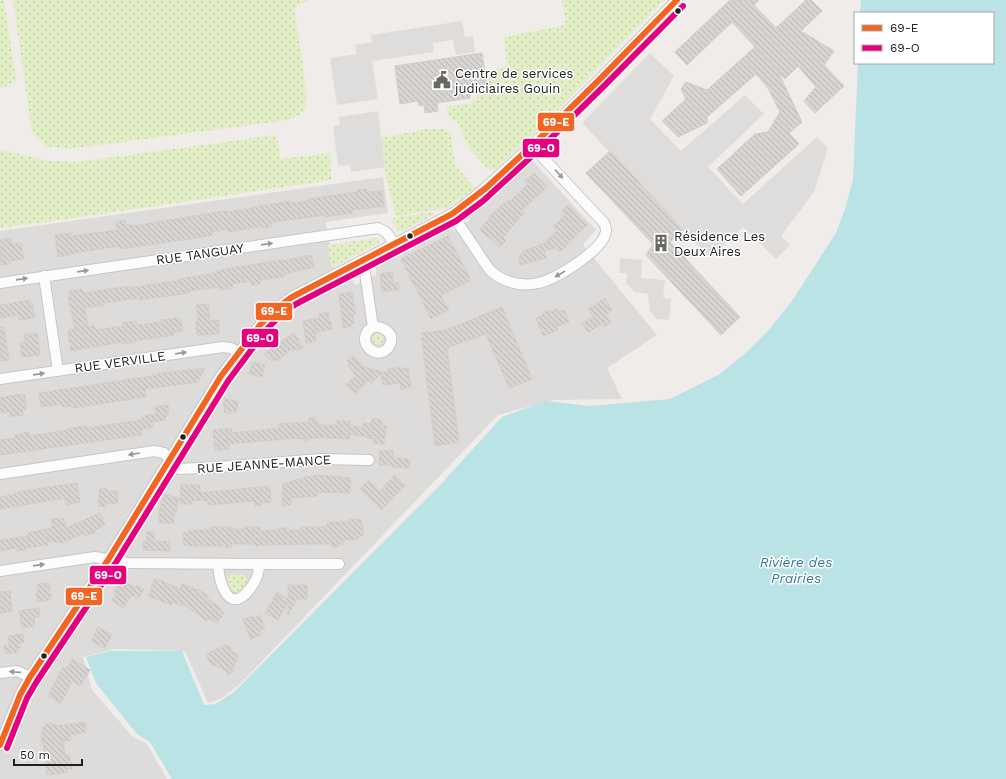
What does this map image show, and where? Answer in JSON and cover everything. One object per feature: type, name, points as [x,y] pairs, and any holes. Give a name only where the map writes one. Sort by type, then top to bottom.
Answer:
[{"type":"street","points":[[0,745],[20,695],[30,676],[108,560],[212,390],[238,352],[264,320],[283,303],[303,291],[452,214],[473,198],[532,146],[604,76],[677,0]]},
{"type":"street","points":[[452,214],[489,269],[496,276],[508,281],[528,284],[546,281],[566,270],[585,256],[604,237],[606,230],[604,223],[532,146]]},
{"type":"street","name":"RUE TANGUAY","points":[[0,283],[378,228],[381,228],[386,232],[394,243]]},
{"type":"street","points":[[361,261],[365,273],[373,327]]},
{"type":"street","points":[[44,276],[58,371]]},
{"type":"street","name":"RUE VERVILLE","points":[[0,379],[223,347],[231,348],[238,352]]},
{"type":"street","name":"RUE JEANNE-MANCE","points":[[0,474],[154,451],[164,453],[177,468],[180,469],[316,459],[369,460]]},
{"type":"street","points":[[0,571],[91,558],[123,563],[339,564]]},
{"type":"street","points":[[218,564],[222,584],[228,596],[235,600],[245,595],[254,584],[258,577],[259,564]]},
{"type":"street","points":[[0,673],[17,671],[30,676]]},
{"type":"shaded area","points":[[462,21],[465,37],[473,36],[475,52],[456,55],[453,40],[433,43],[434,52],[372,61],[378,99],[337,105],[330,58],[357,54],[355,45],[372,42],[371,35]]},
{"type":"shaded area","points":[[650,53],[674,76],[650,119],[681,151],[745,95],[764,114],[708,167],[743,204],[817,137],[828,148],[814,192],[781,236],[790,245],[776,259],[743,227],[710,258],[582,123]]},
{"type":"shaded area","points":[[378,111],[385,167],[351,172],[350,165],[338,166],[333,126],[340,125],[339,117]]},
{"type":"shaded area","points":[[531,159],[596,230],[583,245],[657,335],[607,368],[622,399],[553,400],[498,415],[240,684],[220,699],[208,703],[185,651],[114,649],[83,657],[92,690],[133,737],[146,743],[167,779],[0,779],[0,231],[383,177],[388,213],[326,222],[338,287],[353,279],[355,285],[376,275],[376,266],[449,227],[453,231],[470,220],[466,214],[491,196]]},
{"type":"shaded area","points":[[620,258],[642,260],[641,278],[665,280],[663,298],[671,299],[669,320],[656,319],[650,311],[648,294],[635,292],[626,283],[627,273],[619,273]]},
{"type":"green space","points":[[0,0],[4,0],[16,79],[9,86],[0,87]]},
{"type":"green space","points":[[13,0],[310,0],[297,6],[294,11],[305,77],[305,108],[300,114],[288,120],[69,149],[46,146],[32,133]]},
{"type":"green space","points":[[562,0],[664,0],[553,115],[497,168],[489,170],[469,148],[457,121],[447,115],[447,107],[470,104],[477,96],[490,93],[487,72],[507,66],[504,37],[566,25]]},
{"type":"green space","points":[[427,129],[443,129],[451,135],[455,165],[474,189],[447,208],[396,216],[384,168],[381,168],[385,167],[381,138]]},
{"type":"green space","points":[[277,135],[280,159],[330,153],[331,180],[0,228],[0,150],[49,161],[78,162]]},
{"type":"green space","points":[[433,212],[435,214],[402,231],[398,230],[391,220],[393,218]]},
{"type":"green space","points":[[377,238],[380,240],[379,243],[331,268],[328,245]]},
{"type":"green space","points":[[378,333],[382,335],[384,339],[382,343],[378,345],[374,343],[372,339],[374,335]]},
{"type":"green space","points":[[232,574],[242,574],[247,578],[247,584],[240,592],[234,592],[229,587],[227,579]]},
{"type":"water","name":"Rivière des Prairies","points":[[861,0],[1006,0],[1006,779],[172,779],[150,742],[137,734],[96,683],[86,657],[109,651],[182,651],[204,705],[215,704],[233,693],[441,484],[502,417],[546,401],[590,406],[670,399],[720,374],[746,353],[767,332],[792,301],[836,233],[846,206],[853,179],[858,64],[994,64],[994,12],[860,12]]},
{"type":"building","points":[[730,0],[759,0],[754,5],[776,28],[806,0],[811,0],[822,11],[801,31],[834,51],[824,65],[844,86],[815,113],[804,101],[816,87],[798,66],[785,79],[778,72],[802,122],[789,133],[799,144],[741,196],[717,169],[755,134],[768,132],[780,112],[768,88],[756,74],[707,117],[707,123],[678,137],[662,121],[686,99],[681,89],[686,82],[707,90],[755,47],[732,22],[687,65],[675,52]]},
{"type":"building","name":"Centre de services judiciaires Gouin","points":[[482,53],[488,91],[470,94],[470,98],[437,103],[438,111],[425,113],[424,105],[419,106],[418,101],[400,104],[395,66]]},
{"type":"building","name":"Résidence Les Deux Aires","points":[[610,151],[683,230],[670,242],[740,317],[721,335],[646,255],[653,244],[586,173]]},
{"type":"building","points":[[534,173],[547,187],[521,211],[524,213],[503,237],[506,240],[500,247],[480,230],[491,215],[504,203],[505,204],[509,200],[510,201],[528,184],[525,181]]},
{"type":"building","points":[[367,189],[367,192],[382,191],[384,206],[352,210],[352,213],[325,217],[325,215],[280,221],[272,223],[272,226],[263,228],[263,226],[229,232],[228,229],[211,232],[212,235],[197,238],[120,249],[119,246],[58,257],[55,235],[71,233],[72,236],[117,230],[116,222],[125,220],[126,225],[132,226],[218,212],[229,212],[291,201],[291,203],[300,202],[309,200],[308,199],[358,192],[358,190]]},
{"type":"building","points":[[568,205],[587,225],[560,252],[556,248],[544,251],[546,258],[520,265],[518,256],[524,254],[523,251],[543,244],[556,231],[553,227],[565,214],[562,211]]},
{"type":"building","points":[[448,236],[471,280],[441,295],[449,310],[431,319],[401,259]]},
{"type":"building","points":[[7,238],[11,239],[12,244],[21,243],[24,259],[10,261],[10,264],[0,265],[0,240]]},
{"type":"building","points":[[311,255],[314,267],[284,274],[284,277],[260,280],[260,284],[252,285],[251,281],[232,284],[233,288],[220,290],[219,287],[189,291],[189,293],[139,300],[138,298],[104,303],[104,305],[85,308],[88,327],[94,326],[96,330],[123,326],[122,323],[136,321],[137,325],[162,322],[161,320],[178,318],[178,320],[181,319],[183,331],[173,332],[174,335],[134,341],[135,342],[122,344],[122,342],[71,351],[68,331],[75,329],[68,297],[70,297],[69,291],[82,289],[83,293],[178,281],[178,279],[217,273],[217,271],[237,267],[282,261]]},
{"type":"building","points":[[392,272],[393,282],[398,283],[399,289],[382,292],[380,274]]},
{"type":"building","points":[[352,292],[356,315],[353,315],[354,323],[352,326],[343,328],[339,294]]},
{"type":"building","points":[[605,298],[612,310],[606,315],[611,323],[604,327],[602,324],[588,332],[582,323],[593,317],[588,309]]},
{"type":"building","points":[[30,300],[30,303],[32,302],[35,318],[19,320],[18,315],[0,318],[0,305]]},
{"type":"building","points":[[208,304],[210,321],[219,320],[219,334],[198,335],[196,333],[196,322],[198,322],[196,305]]},
{"type":"building","points":[[502,307],[532,379],[509,388],[486,334],[447,348],[459,442],[435,446],[421,333],[446,330]]},
{"type":"building","points":[[557,309],[558,312],[564,310],[569,322],[556,327],[558,330],[543,336],[536,318],[549,310],[550,312]]},
{"type":"building","points":[[328,312],[332,329],[317,332],[317,334],[315,334],[316,341],[306,343],[303,321],[319,318],[319,314]]},
{"type":"building","points":[[0,327],[4,327],[9,360],[0,361]]},
{"type":"building","points":[[37,333],[40,355],[22,357],[20,342],[25,342],[24,335]]},
{"type":"building","points":[[294,333],[303,347],[297,351],[295,349],[293,351],[291,349],[278,361],[277,359],[272,361],[264,354],[274,345],[275,346]]},
{"type":"building","points":[[353,356],[364,367],[388,373],[388,369],[401,367],[402,369],[408,368],[411,387],[401,389],[400,383],[383,385],[381,373],[372,383],[368,381],[355,394],[346,385],[356,375],[348,366],[350,364],[347,361]]},
{"type":"building","points":[[252,362],[265,365],[262,377],[249,374]]},
{"type":"building","points":[[205,368],[198,382],[145,389],[146,397],[72,408],[72,406],[62,407],[62,404],[41,407],[39,393],[152,376],[156,374]]},
{"type":"building","points":[[20,394],[25,395],[26,409],[22,409],[23,415],[10,417],[10,412],[0,413],[0,398]]},
{"type":"building","points":[[225,398],[238,402],[236,412],[231,411],[231,414],[224,412],[225,406],[223,406]]},
{"type":"building","points":[[168,405],[169,412],[164,420],[152,422],[153,427],[141,429],[141,435],[0,455],[0,440],[15,438],[15,435],[29,432],[29,436],[69,430],[69,428],[86,426],[86,428],[142,420],[142,416],[156,414],[155,407]]},
{"type":"building","points":[[308,418],[316,418],[319,425],[336,425],[336,421],[350,421],[350,425],[363,428],[363,423],[371,424],[372,418],[382,420],[382,425],[386,426],[384,444],[374,443],[374,439],[350,434],[350,439],[326,437],[308,439],[306,443],[304,439],[298,438],[229,444],[229,449],[215,450],[213,430],[231,428],[232,433],[279,428],[278,424],[309,422]]},
{"type":"building","points":[[380,450],[393,451],[393,457],[407,459],[410,461],[409,468],[392,467],[392,465],[379,465]]},
{"type":"building","points":[[321,475],[351,478],[350,493],[317,492],[317,496],[291,498],[291,505],[282,506],[283,484],[306,477]]},
{"type":"building","points":[[395,475],[405,486],[381,510],[360,489],[369,480],[380,491]]},
{"type":"building","points":[[77,483],[80,502],[66,505],[65,498],[0,509],[0,497],[29,490]]},
{"type":"building","points":[[181,485],[200,485],[200,493],[270,486],[271,502],[262,503],[262,505],[255,506],[254,501],[208,505],[208,501],[192,500],[192,504],[180,504]]},
{"type":"building","points":[[100,488],[107,489],[107,491],[118,491],[117,504],[106,503],[106,507],[98,506]]},
{"type":"building","points":[[163,494],[179,498],[176,512],[174,511],[174,523],[159,523],[159,513]]},
{"type":"building","points":[[100,513],[105,525],[95,530],[96,532],[85,536],[84,533],[62,543],[47,541],[48,545],[25,548],[25,550],[17,551],[17,548],[0,551],[0,540],[28,536],[28,533],[52,528],[51,519],[64,518],[66,528]]},
{"type":"building","points":[[349,519],[362,520],[361,525],[363,525],[363,535],[358,538],[358,540],[343,540],[343,545],[338,544],[338,547],[331,547],[331,544],[259,545],[257,547],[254,544],[232,544],[232,547],[183,545],[183,533],[189,533],[189,530],[208,530],[211,529],[211,527],[245,529],[245,527],[260,527],[260,531],[279,530],[279,528],[287,528],[287,530],[301,530],[301,527],[326,527],[328,522],[349,522]]},
{"type":"building","points":[[146,532],[154,532],[155,541],[170,542],[170,551],[143,550],[143,542],[147,541]]},
{"type":"building","points":[[155,578],[180,589],[182,584],[197,590],[198,589],[208,596],[207,597],[210,601],[221,608],[220,610],[224,613],[217,623],[209,618],[207,621],[183,604],[182,606],[173,602],[171,605],[148,596]]},
{"type":"building","points":[[122,580],[135,588],[137,585],[144,590],[138,599],[132,595],[123,608],[112,600],[116,594],[114,592]]},
{"type":"building","points":[[49,583],[51,596],[50,600],[38,602],[36,593],[38,593],[37,584]]},
{"type":"building","points":[[288,585],[307,585],[307,599],[297,599],[288,615],[288,602],[278,620],[265,613],[277,592],[288,599]]},
{"type":"building","points":[[10,591],[12,611],[0,613],[0,592]]},
{"type":"building","points":[[39,608],[40,617],[35,617],[34,626],[22,628],[19,611]]},
{"type":"building","points":[[260,615],[265,628],[259,631],[261,635],[251,639],[243,620]]},
{"type":"building","points":[[98,627],[112,635],[105,648],[91,641]]},
{"type":"building","points":[[23,634],[24,642],[19,643],[20,648],[18,648],[18,652],[6,654],[4,646],[9,645],[8,636]]},
{"type":"building","points":[[224,645],[232,648],[231,651],[238,655],[232,672],[228,675],[225,670],[211,664],[206,655],[218,648],[222,648]]},
{"type":"building","points":[[73,659],[90,670],[80,686],[72,681],[61,703],[48,696],[63,667],[66,669]]},
{"type":"building","points":[[85,722],[86,732],[70,735],[71,740],[63,741],[65,755],[70,756],[72,769],[67,769],[67,772],[50,775],[47,774],[43,742],[42,743],[41,738],[43,727],[51,723],[52,725],[56,724],[56,726]]},
{"type":"transit line","name":"69-E","points":[[0,745],[20,695],[30,677],[108,560],[221,376],[260,325],[278,307],[292,297],[452,214],[486,188],[538,140],[598,81],[677,0]]},
{"type":"transit line","name":"69-O","points":[[7,748],[27,698],[37,681],[115,564],[228,381],[266,330],[283,313],[296,304],[456,221],[483,201],[543,146],[683,6]]},
{"type":"place","name":"Centre de services judiciaires Gouin","points":[[442,80]]},
{"type":"place","name":"Résidence Les Deux Aires","points":[[661,243]]}]
